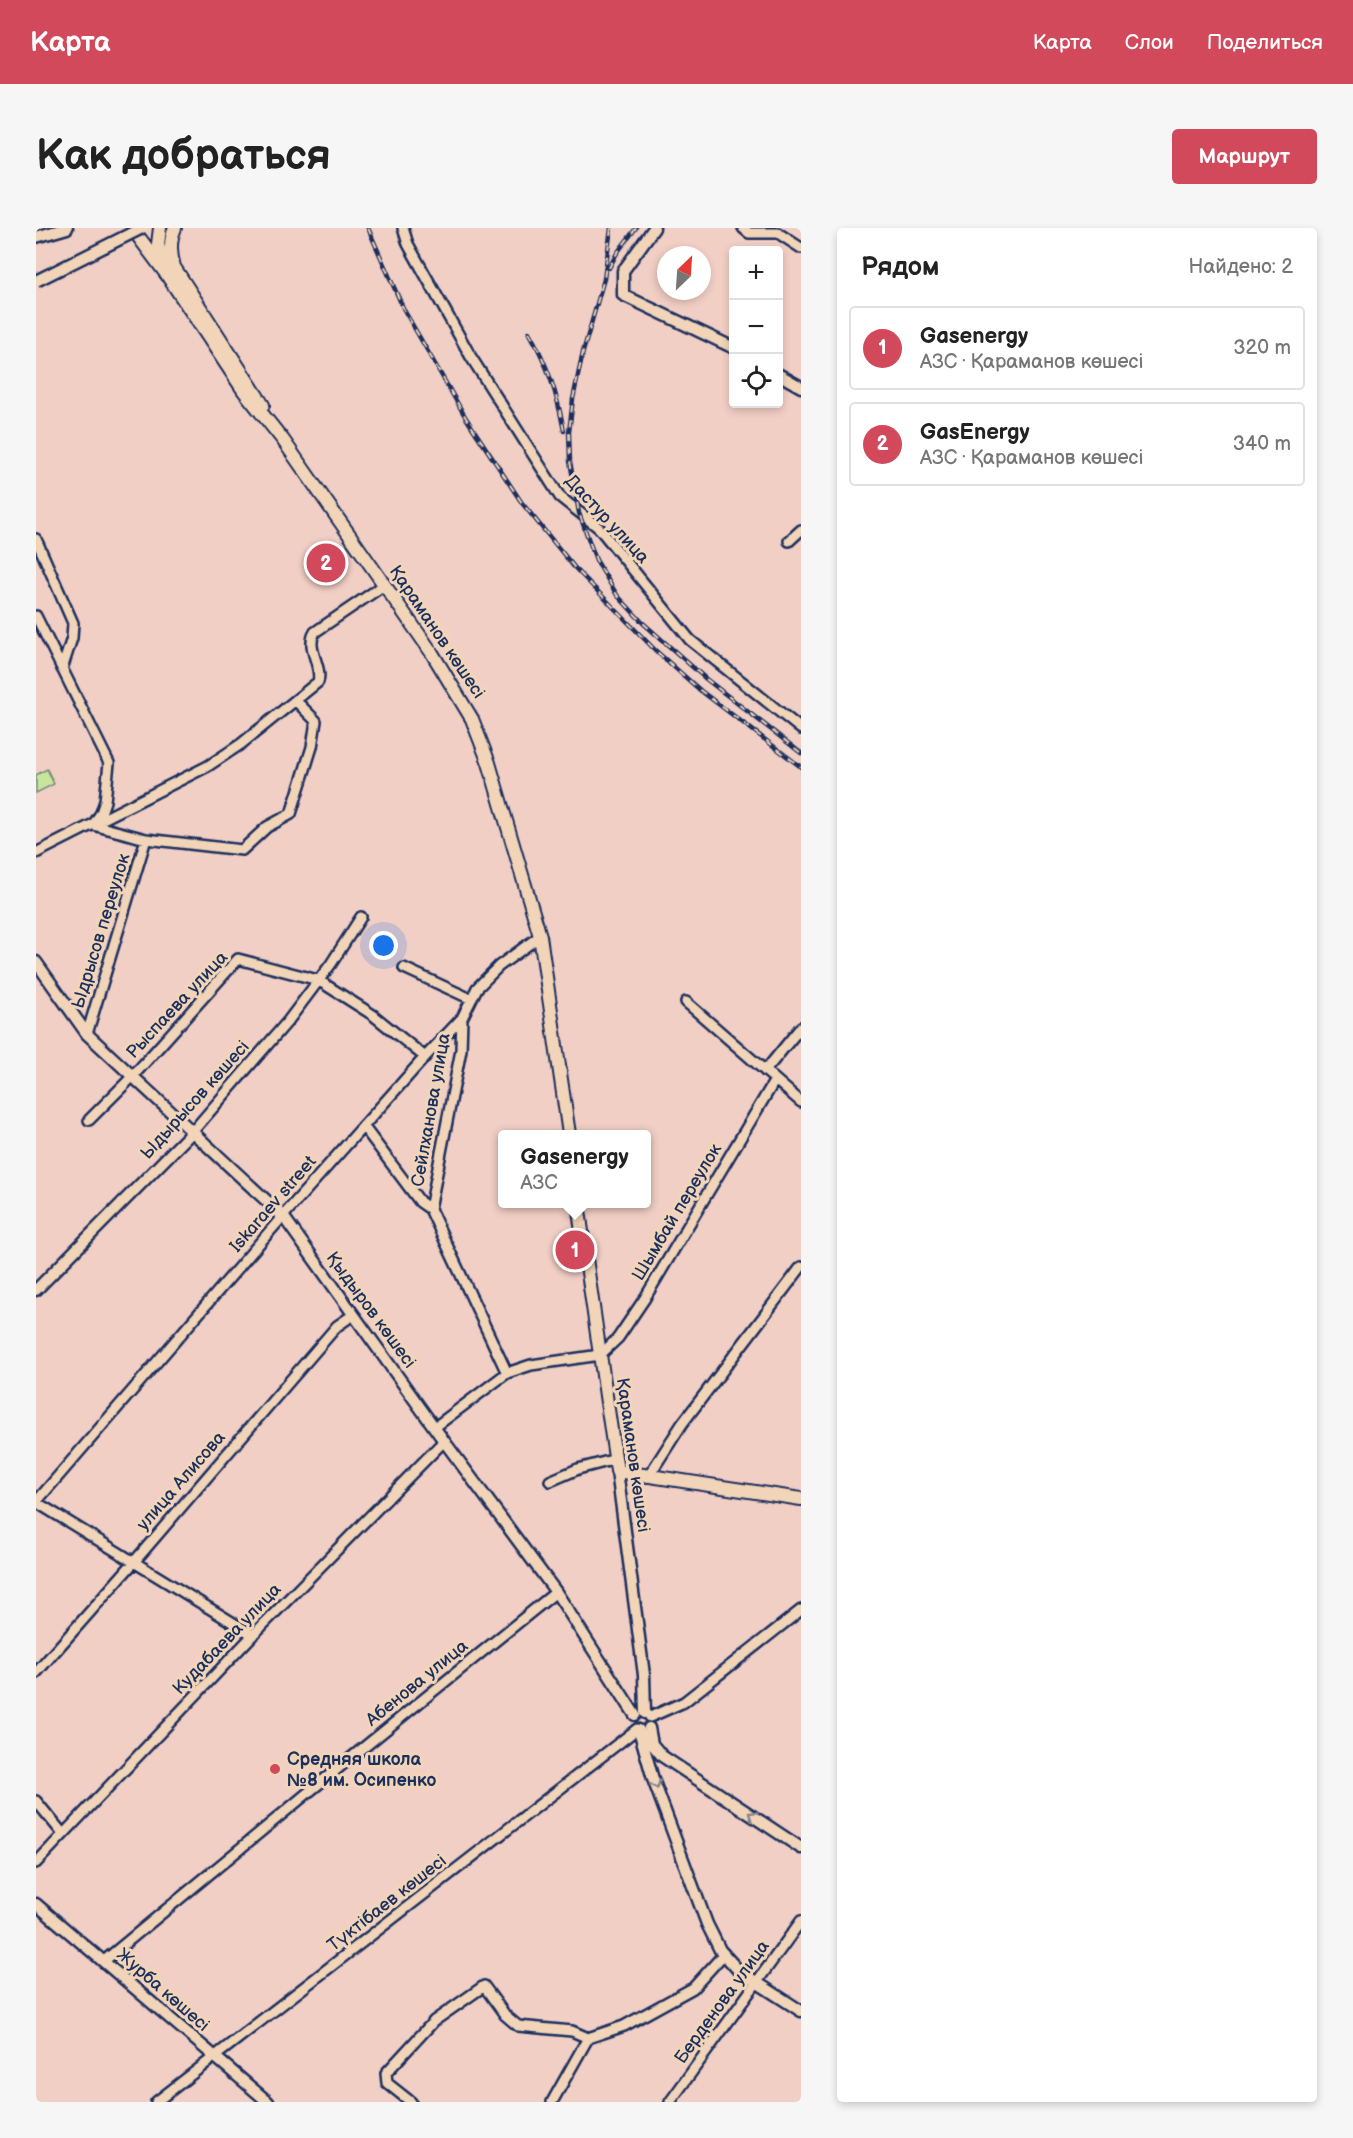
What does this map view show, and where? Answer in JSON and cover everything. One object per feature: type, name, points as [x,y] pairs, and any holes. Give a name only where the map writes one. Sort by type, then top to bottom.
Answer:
[{"type":"main road","points":[[136,229],[140,234],[151,234],[160,228]]},
{"type":"main road","points":[[160,228],[158,244],[160,259],[167,275]]},
{"type":"main road","points":[[175,228],[171,244],[174,267],[252,386],[283,440]]},
{"type":"main road","points":[[136,229],[167,275]]},
{"type":"main road","name":"Қараманов көшесі","points":[[167,275],[244,391],[283,440],[438,662],[472,719],[489,763],[540,936],[568,1130]]},
{"type":"main road","name":"Қараманов көшесі","points":[[580,1208],[617,1466]]},
{"type":"main road","points":[[617,1466],[648,1477],[801,1499]]},
{"type":"street","points":[[36,237],[67,228]]},
{"type":"street","name":"Дастур улица","points":[[403,228],[408,244],[471,357],[560,497],[599,528],[690,640],[801,729]]},
{"type":"street","points":[[654,228],[623,272],[623,295],[729,346]]},
{"type":"street","points":[[744,228],[749,233],[778,232],[801,248]]},
{"type":"street","points":[[36,280],[136,229]]},
{"type":"street","points":[[783,377],[801,387]]},
{"type":"street","points":[[789,541],[801,530]]},
{"type":"street","points":[[36,539],[73,623],[72,638],[62,669]]},
{"type":"street","points":[[36,853],[208,766],[296,701],[319,680],[320,675],[312,640],[315,632],[384,585]]},
{"type":"street","points":[[36,616],[108,763],[105,801],[93,825]]},
{"type":"street","points":[[93,825],[146,839],[242,850],[267,827],[291,814],[312,747],[316,721],[296,701]]},
{"type":"street","name":"Ыдрысов переулок","points":[[87,1034],[146,839]]},
{"type":"street","name":"Ыдырысов көшесі","points":[[36,1290],[193,1131],[288,1021],[361,917]]},
{"type":"street","name":"Iskaraev street","points":[[36,1502],[283,1216],[424,1057],[462,1018],[477,988],[499,966],[540,936]]},
{"type":"street","name":"Рыспаева улица","points":[[89,1120],[132,1077],[238,959],[318,980],[373,1015],[424,1057]]},
{"type":"street","name":"Қыдыров көшесі","points":[[36,963],[87,1034],[283,1216],[444,1441],[556,1592],[643,1722],[652,1744],[662,1755],[801,1848]]},
{"type":"street","points":[[404,968],[471,999]]},
{"type":"street","points":[[686,1002],[801,1102]]},
{"type":"street","name":"Сейлханова улица","points":[[430,1209],[461,1050],[462,1018]]},
{"type":"street","points":[[765,1071],[801,1027]]},
{"type":"street","name":"Шымбай переулок","points":[[600,1355],[618,1338],[645,1298],[775,1080]]},
{"type":"street","name":"Сейлханова улица","points":[[363,1126],[420,1202],[430,1209],[507,1373]]},
{"type":"street","points":[[648,1477],[682,1424],[801,1267]]},
{"type":"street","name":"улица Алисова","points":[[36,1672],[337,1326],[353,1315]]},
{"type":"street","points":[[435,1427],[507,1373],[531,1365],[600,1355]]},
{"type":"street","name":"Кудабаева улица","points":[[36,1863],[253,1635],[444,1441]]},
{"type":"street","points":[[550,1481],[578,1469],[617,1466]]},
{"type":"street","name":"Қараманов көшесі","points":[[617,1466],[644,1675],[643,1722],[647,1762],[707,1924],[724,1954],[739,1971],[801,2011]]},
{"type":"street","points":[[36,1502],[253,1635]]},
{"type":"street","name":"Абенова улица","points":[[104,1961],[556,1592]]},
{"type":"street","name":"Түктібаев көшесі","points":[[156,2102],[643,1722],[684,1701],[801,1610]]},
{"type":"street","points":[[647,1762],[652,1756],[662,1755]]},
{"type":"street","points":[[36,1801],[63,1834]]},
{"type":"street","name":"Журба көшесі","points":[[36,1904],[268,2102]]},
{"type":"street","name":"Берденова улица","points":[[670,2102],[801,1921]]},
{"type":"street","points":[[411,2102],[387,2083],[386,2073],[434,2021],[484,1986],[505,2015],[518,2026],[572,2031],[588,2038],[624,2026],[693,1988],[724,1954]]},
{"type":"street","points":[[552,2102],[588,2038]]},
{"type":"green space","points":[[47,769],[54,784],[36,793],[36,775]]},
{"type":"railway","points":[[368,228],[404,310],[466,418],[522,503],[574,567],[656,651],[701,691],[801,767]]},
{"type":"railway","points":[[611,228],[604,279],[583,352],[569,432],[570,461],[579,513],[596,560],[617,595],[643,623],[706,679],[801,753]]},
{"type":"railway","points":[[609,268],[636,228]]},
{"type":"railway","points":[[529,332],[542,356],[551,380],[564,431]]},
{"type":"place","name":"GasEnergy","points":[[326,563]]},
{"type":"place","name":"Gasenergy","points":[[575,1250]]},
{"type":"place","name":"Средняя школа №8 им. Осипенко","points":[[275,1769]]}]
